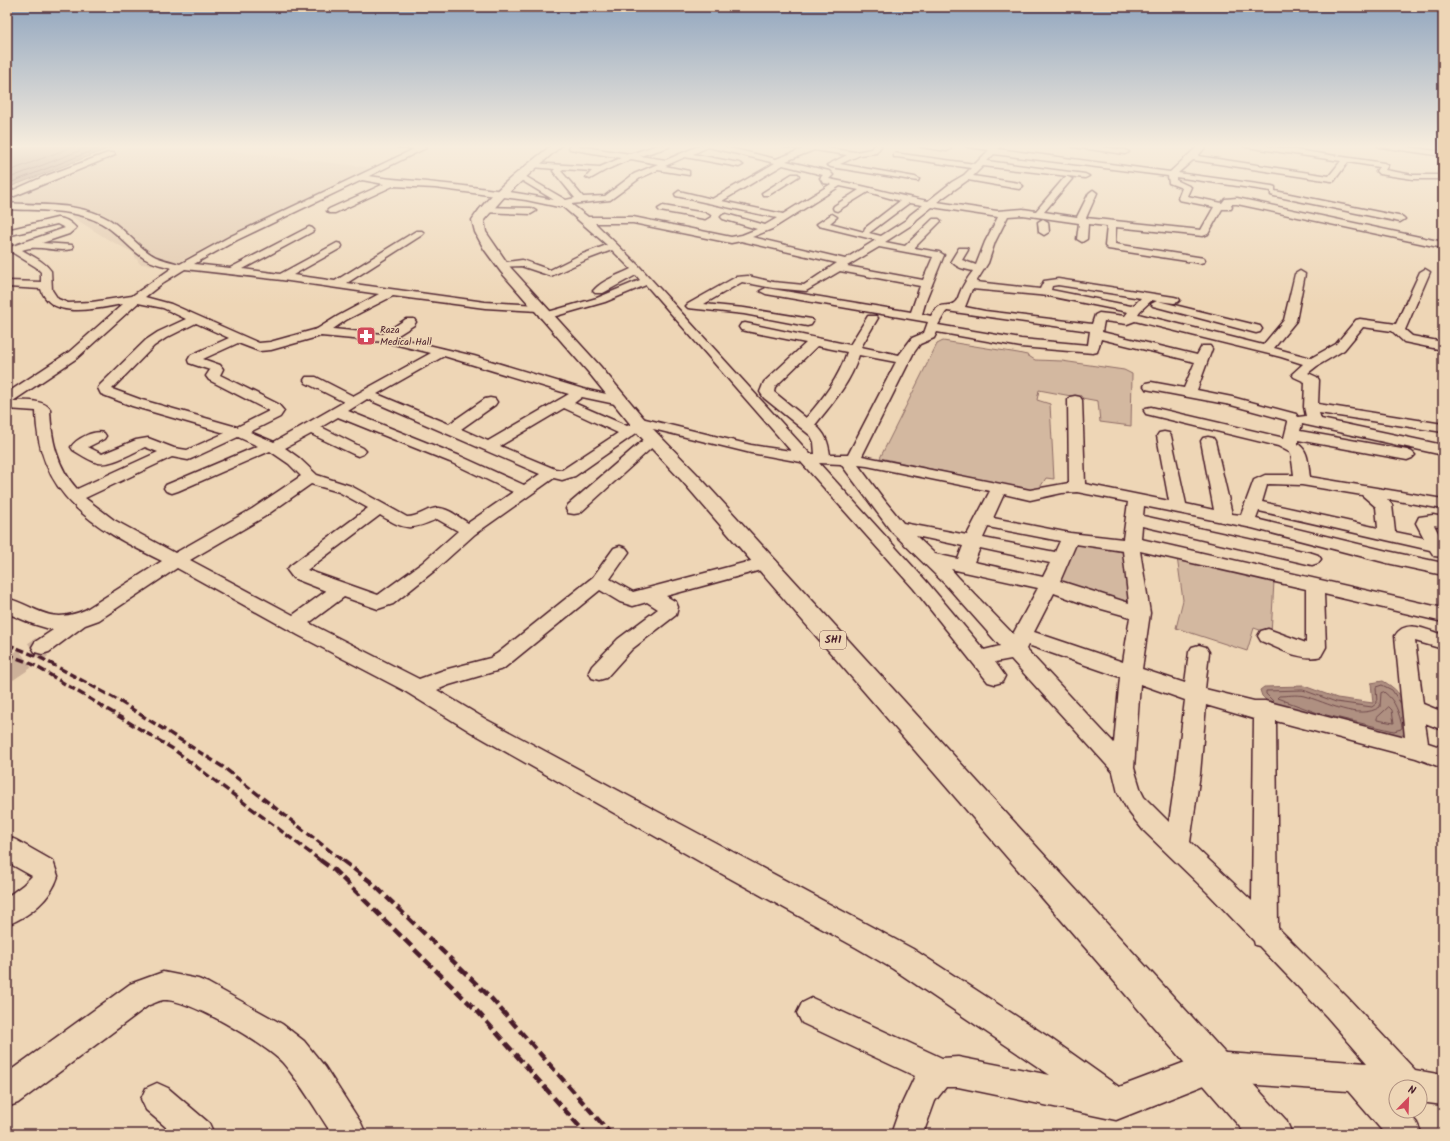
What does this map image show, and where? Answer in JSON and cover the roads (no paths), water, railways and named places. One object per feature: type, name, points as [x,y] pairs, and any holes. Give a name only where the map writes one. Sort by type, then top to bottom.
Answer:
[{"type":"main road","points":[[484,210],[496,198]]},
{"type":"main road","name":"SH1","points":[[484,210],[478,220],[480,232],[541,312],[588,362],[620,401],[639,429],[690,478],[1272,1134]]},
{"type":"street","points":[[7,399],[74,355],[135,299],[182,266],[234,238],[315,198]]},
{"type":"street","points":[[332,211],[361,198]]},
{"type":"street","points":[[531,198],[556,204],[604,198]]},
{"type":"street","points":[[557,198],[588,220],[648,281],[920,586],[995,676]]},
{"type":"street","points":[[697,198],[784,217]]},
{"type":"street","points":[[713,202],[719,198]]},
{"type":"street","points":[[588,220],[626,220],[731,240],[742,238],[765,228],[814,198]]},
{"type":"street","points":[[837,208],[852,198]]},
{"type":"street","points":[[901,198],[1003,216],[1112,223],[1203,233],[1205,232],[1219,206],[1230,200],[1348,224],[1380,233],[1443,245]]},
{"type":"street","points":[[692,306],[740,279],[748,278],[773,285],[806,288],[910,222],[913,217],[938,198]]},
{"type":"street","points":[[1044,232],[1041,218],[1053,198]]},
{"type":"street","points":[[1082,239],[1082,222],[1091,198]]},
{"type":"street","points":[[1183,198],[1221,206]]},
{"type":"street","points":[[1264,207],[1269,198]]},
{"type":"street","points":[[1308,198],[1400,219]]},
{"type":"street","points":[[868,230],[907,200]]},
{"type":"street","points":[[7,206],[79,212],[98,218],[117,229],[142,253],[151,259],[182,266],[282,277],[541,312],[601,300],[648,281]]},
{"type":"street","points":[[1264,207],[1369,221]]},
{"type":"street","points":[[663,209],[705,216]]},
{"type":"street","points":[[484,210],[531,211]]},
{"type":"street","points":[[661,226],[681,213]]},
{"type":"street","points":[[726,216],[765,228]]},
{"type":"street","points":[[955,308],[961,304],[969,285],[980,269],[986,255],[986,250],[1003,216]]},
{"type":"street","points":[[832,217],[822,224],[907,249],[939,254],[926,284],[915,317]]},
{"type":"street","points":[[7,233],[57,221],[61,221],[71,229],[30,244],[11,249]]},
{"type":"street","points":[[907,249],[936,221]]},
{"type":"street","points":[[1112,223],[1110,246],[1147,256],[1200,260]]},
{"type":"street","points":[[1144,237],[1145,226]]},
{"type":"street","points":[[232,271],[309,230]]},
{"type":"street","points":[[336,285],[419,233]]},
{"type":"street","points":[[742,238],[843,264]]},
{"type":"street","points":[[30,244],[55,248],[68,247]]},
{"type":"street","points":[[282,277],[337,246]]},
{"type":"street","points":[[504,265],[522,263],[551,273],[584,257],[614,246]]},
{"type":"street","points":[[11,249],[46,271],[46,290],[54,301],[67,306],[92,305],[135,299],[167,306],[252,345],[265,347],[321,332],[342,318],[391,292]]},
{"type":"street","points":[[963,250],[956,261],[962,265],[980,269]]},
{"type":"street","points":[[843,264],[841,268],[926,284]]},
{"type":"street","points":[[599,292],[606,286],[637,270]]},
{"type":"street","points":[[1314,422],[1311,407],[1312,380],[1299,374],[1312,363],[1340,347],[1360,323],[1400,328],[1425,272]]},
{"type":"street","points":[[1266,349],[1287,327],[1292,318],[1300,274]]},
{"type":"street","points":[[1044,293],[1048,283],[1058,282],[1147,299],[1256,329]]},
{"type":"street","points":[[7,284],[47,286]]},
{"type":"street","points":[[969,285],[1044,293],[1266,349],[1312,363]]},
{"type":"street","points":[[766,291],[915,317],[933,326]]},
{"type":"street","points":[[1147,299],[1174,300]]},
{"type":"street","points":[[845,312],[872,318],[933,326],[1020,343],[1057,345],[1087,349],[1094,348],[1099,316],[1131,315],[1147,299]]},
{"type":"street","points":[[669,305],[751,312],[807,322]]},
{"type":"street","points":[[850,460],[903,360],[916,341],[930,335],[942,309],[955,308],[984,314],[1097,331],[1202,360]]},
{"type":"street","points":[[1131,315],[1130,324],[1137,327],[1272,361]]},
{"type":"street","points":[[808,425],[832,395],[850,364],[854,349],[872,318]]},
{"type":"street","points":[[195,319],[162,335],[150,343],[105,389],[108,393],[130,401],[238,432],[272,447],[294,461],[309,474],[309,478]]},
{"type":"street","points":[[385,338],[410,322]]},
{"type":"street","points":[[746,327],[903,360]]},
{"type":"street","points":[[1396,328],[1408,339],[1443,346]]},
{"type":"street","points":[[321,332],[385,338],[442,352],[580,393],[620,401]]},
{"type":"street","points":[[99,436],[78,447],[100,459],[111,457],[141,443],[148,442],[170,452],[191,455],[272,417],[277,411],[273,407],[214,377],[213,376],[217,369],[195,362],[194,359],[239,338]]},
{"type":"street","points":[[815,341],[769,385],[767,392],[817,434],[821,442],[823,459]]},
{"type":"street","points":[[1189,393],[1208,344]]},
{"type":"street","points":[[172,488],[272,447],[311,428],[442,352]]},
{"type":"street","points":[[311,380],[456,459],[525,491]]},
{"type":"street","points":[[1151,386],[1232,401],[1291,417],[1443,450]]},
{"type":"street","points":[[488,447],[580,393]]},
{"type":"street","points":[[1075,400],[1077,487]]},
{"type":"street","points":[[451,429],[490,402]]},
{"type":"street","points":[[352,403],[451,429],[488,447],[551,473],[562,475],[569,473],[639,429]]},
{"type":"street","points":[[563,403],[639,429],[806,458],[850,460],[892,465],[1030,495],[1061,488],[1077,487],[1246,522],[1387,557],[1443,569]]},
{"type":"street","points":[[7,405],[35,406],[43,410],[44,431],[54,468],[74,497],[103,522],[203,573],[294,624],[384,669],[479,726],[891,952],[1039,1049],[1116,1104]]},
{"type":"street","points":[[1311,407],[1443,428]]},
{"type":"street","points":[[1151,411],[1274,438],[1291,439],[1443,462]]},
{"type":"street","points":[[1291,417],[1295,422],[1291,439],[1300,454],[1302,480]]},
{"type":"street","points":[[311,428],[358,451]]},
{"type":"street","points":[[574,509],[639,429]]},
{"type":"street","points":[[1164,436],[1179,508]]},
{"type":"street","points":[[1208,441],[1216,516],[1209,536],[1211,560]]},
{"type":"street","points":[[74,497],[170,452]]},
{"type":"street","points":[[850,460],[897,527],[1018,643],[1123,768]]},
{"type":"street","points":[[379,508],[296,570],[299,574],[375,601],[382,601],[428,567],[469,530],[551,473]]},
{"type":"street","points":[[42,647],[79,621],[92,615],[176,560],[252,516],[309,478],[340,487],[401,521],[410,523],[438,513],[469,530]]},
{"type":"street","points":[[1246,522],[1260,483],[1265,480],[1302,480],[1443,504]]},
{"type":"street","points":[[964,566],[973,542],[999,488]]},
{"type":"street","points":[[1366,490],[1384,505],[1387,536]]},
{"type":"street","points":[[1136,499],[1132,544],[1140,613],[1131,673],[1123,768],[1130,793],[1136,804],[1152,822],[1216,883],[1337,1007],[1403,1079]]},
{"type":"street","points":[[1253,504],[1301,517],[1387,536],[1440,552]]},
{"type":"street","points":[[1135,520],[1312,559]]},
{"type":"street","points":[[1440,552],[1424,523],[1425,521],[1429,520],[1443,522]]},
{"type":"street","points":[[983,521],[1070,538],[1132,544],[1211,560],[1443,615]]},
{"type":"street","points":[[897,527],[1060,559]]},
{"type":"street","points":[[1018,643],[1049,584],[1070,538]]},
{"type":"street","points":[[417,689],[444,678],[496,664],[505,658],[599,582],[620,552]]},
{"type":"street","points":[[930,559],[1049,584],[1091,599],[1140,613]]},
{"type":"street","points":[[599,582],[629,598],[650,595],[766,563]]},
{"type":"street","points":[[1268,636],[1304,650],[1314,651],[1316,647],[1315,585]]},
{"type":"street","points":[[294,624],[342,590]]},
{"type":"street","points":[[599,672],[625,644],[669,610],[669,607],[650,595]]},
{"type":"street","points":[[7,605],[50,623],[61,624],[79,621]]},
{"type":"street","points":[[1417,749],[1405,636],[1408,633],[1412,633],[1443,642]]},
{"type":"street","points":[[980,658],[1018,643],[1131,673],[1195,694],[1254,710],[1265,710],[1417,749],[1443,758]]},
{"type":"street","points":[[1177,846],[1188,774],[1199,652]]},
{"type":"street","points":[[1412,709],[1443,721]]},
{"type":"street","points":[[1265,710],[1265,934]]},
{"type":"street","points":[[7,848],[44,870],[46,873],[46,878],[33,893],[7,912]]},
{"type":"street","points":[[7,1092],[140,994],[163,986],[198,993],[272,1034],[293,1052],[314,1078],[350,1134]]},
{"type":"street","points":[[812,1013],[941,1073],[958,1072],[1116,1104],[1212,1067],[1355,1076],[1388,1082]]},
{"type":"street","points":[[907,1134],[922,1093],[930,1081],[941,1073]]},
{"type":"street","points":[[1355,1076],[1406,1134]]},
{"type":"street","points":[[1428,1088],[1443,1090]]},
{"type":"street","points":[[157,1099],[198,1134]]},
{"type":"water","points":[[1383,681],[1391,686],[1401,697],[1406,710],[1408,736],[1401,739],[1274,708],[1262,696],[1260,690],[1264,687],[1304,686],[1337,698],[1373,703],[1371,683]]},
{"type":"tunnel","points":[[7,671],[42,647]]},
{"type":"railway","points":[[7,644],[41,658],[116,699],[223,767],[343,861]]},
{"type":"railway","points":[[7,654],[32,664],[173,749],[321,861]]},
{"type":"railway","points":[[320,860],[334,870],[478,1012],[586,1134]]},
{"type":"railway","points":[[342,860],[371,882],[490,997],[611,1134]]},
{"type":"place","name":"Raza Medical Hall","points":[[366,336]]}]
